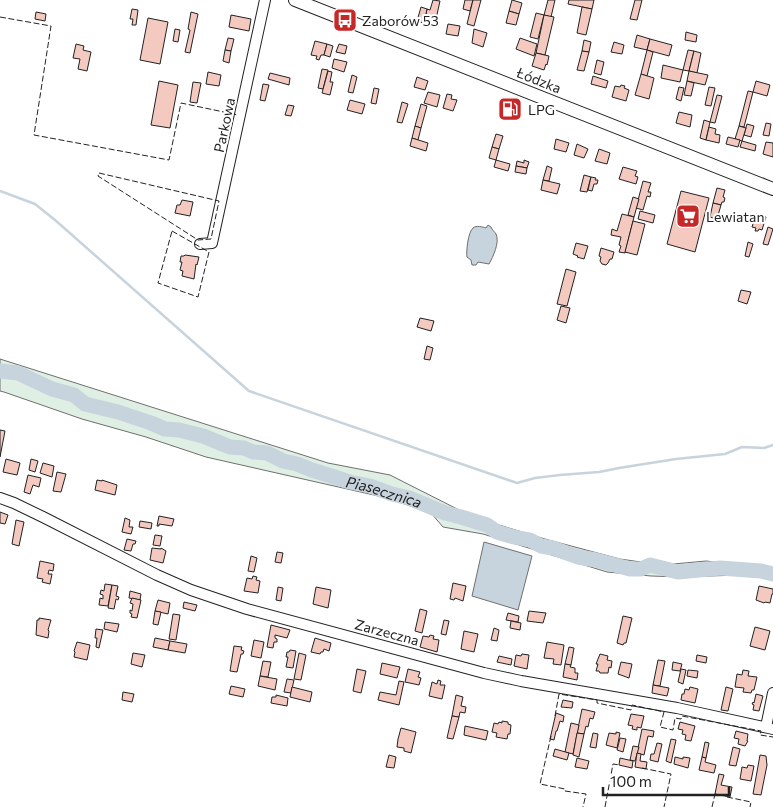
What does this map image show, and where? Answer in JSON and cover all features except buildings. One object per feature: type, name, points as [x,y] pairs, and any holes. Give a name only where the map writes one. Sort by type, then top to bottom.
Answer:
[{"type":"main road","name":"Łódzka","points":[[295,0],[773,189]]},
{"type":"street","name":"Parkowa","points":[[200,244],[212,243],[265,0]]},
{"type":"street","name":"Zarzeczna","points":[[0,498],[14,503],[156,576],[247,609],[484,673],[677,708],[769,728]]},
{"type":"street","points":[[769,728],[773,693]]},
{"type":"green space","points":[[0,359],[328,463],[390,475],[473,517],[545,539],[620,559],[641,562],[651,559],[673,564],[706,561],[773,568],[773,579],[739,575],[681,577],[607,572],[483,534],[443,527],[431,513],[387,498],[206,457],[146,437],[82,419],[0,391]]},
{"type":"shaded area","points":[[488,225],[497,237],[494,254],[489,264],[478,262],[476,265],[472,265],[471,260],[467,257],[471,230],[474,227],[480,226],[486,228]]},
{"type":"shaded area","points":[[484,542],[532,556],[518,610],[472,596]]},
{"type":"waterway","points":[[0,191],[35,204],[55,220],[249,391],[517,483],[535,478],[599,472],[676,459],[725,454],[742,447],[764,448],[773,445]]},
{"type":"waterway","name":"Piasecznica","points":[[0,371],[18,373],[52,389],[74,395],[85,404],[118,412],[165,429],[179,430],[203,436],[230,447],[267,453],[283,461],[409,498],[445,513],[487,525],[497,532],[530,540],[541,546],[553,548],[578,557],[630,569],[641,569],[650,565],[678,572],[720,568],[761,571],[773,574]]},
{"type":"fence","points":[[0,17],[51,26],[34,135],[169,160],[181,103],[238,115]]},
{"type":"fence","points":[[99,173],[219,201],[211,239],[198,240],[98,176],[99,173]]},
{"type":"fence","points":[[172,231],[209,252],[198,297],[158,283],[172,231]]},
{"type":"fence","points":[[555,716],[559,694],[597,700],[597,703],[631,710],[632,705],[664,712],[660,727],[673,730],[675,718],[681,719],[682,716],[761,731],[760,735],[773,737]]},
{"type":"fence","points":[[551,736],[540,784],[565,789],[565,791],[586,794],[583,807]]},
{"type":"fence","points":[[605,807],[613,764],[620,765]]},
{"type":"fence","points":[[642,768],[671,774],[664,807]]},
{"type":"fence","points":[[712,807],[715,794],[717,794]]},
{"type":"fence","points":[[727,797],[751,802],[750,807]]},
{"type":"place","name":"Zaborów 53","points":[[345,20]]},
{"type":"place","name":"LPG","points":[[510,109]]},
{"type":"place","name":"Lewiatan","points":[[688,216]]}]
